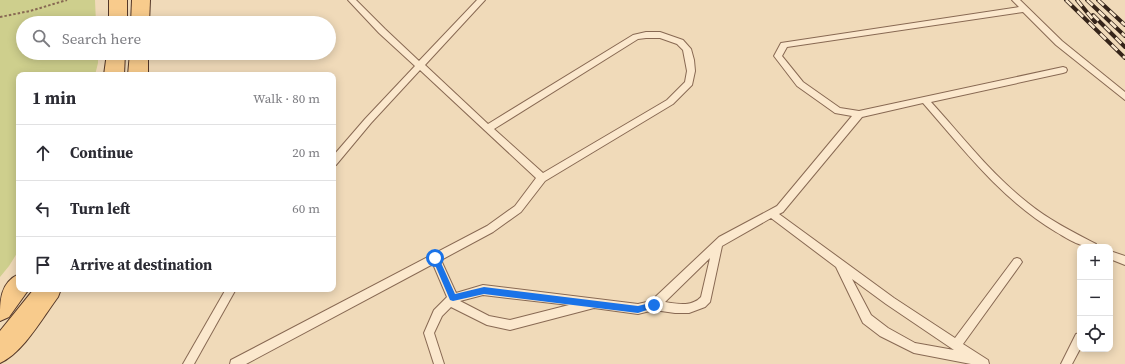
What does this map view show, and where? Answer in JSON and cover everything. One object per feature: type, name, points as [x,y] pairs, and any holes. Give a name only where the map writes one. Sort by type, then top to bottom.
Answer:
[{"type":"main road","points":[[118,0],[118,16]]},
{"type":"main road","points":[[140,0],[140,16]]},
{"type":"main road","points":[[114,72],[115,60]]},
{"type":"main road","points":[[138,72],[139,60]]},
{"type":"main road","points":[[0,309],[16,289]]},
{"type":"main road","points":[[0,350],[16,334],[47,292]]},
{"type":"lane","points":[[352,0],[382,31],[542,178]]},
{"type":"lane","points":[[336,159],[481,0]]},
{"type":"lane","points":[[1016,0],[1059,43],[1125,97]]},
{"type":"lane","points":[[1025,9],[784,45],[778,56],[800,84],[838,111],[859,114],[1063,70]]},
{"type":"lane","points":[[235,364],[490,229],[518,209],[542,178],[670,102],[689,83],[691,71],[687,49],[680,42],[660,35],[636,37],[488,128]]},
{"type":"lane","points":[[925,100],[1000,183],[1026,206],[1072,236],[1087,244]]},
{"type":"lane","points":[[654,305],[722,240],[780,209],[859,114]]},
{"type":"lane","points":[[772,214],[890,301],[981,362]]},
{"type":"lane","points":[[439,364],[429,334],[438,313],[452,299],[484,290],[638,309],[654,305],[692,309],[702,305],[706,299],[719,243]]},
{"type":"lane","points":[[1113,256],[1125,261]]},
{"type":"lane","points":[[435,258],[452,299],[487,320],[502,325],[510,325],[595,304]]},
{"type":"lane","points":[[956,345],[1017,262]]},
{"type":"lane","points":[[840,264],[867,319],[884,332],[914,348],[981,362]]},
{"type":"lane","points":[[188,364],[229,292]]},
{"type":"lane","points":[[1066,364],[1077,344]]},
{"type":"path","points":[[0,17],[30,11],[67,0]]},
{"type":"green space","points":[[0,0],[95,0],[96,16],[16,16],[16,60],[98,60],[98,63],[96,72],[16,72],[16,255],[0,277]]},
{"type":"railway","points":[[1066,0],[1125,58]]},
{"type":"railway","points":[[1077,0],[1095,22]]},
{"type":"railway","points":[[1087,0],[1125,36]]},
{"type":"railway","points":[[1098,0],[1125,25]]},
{"type":"railway","points":[[1093,15],[1125,47]]},
{"type":"route","points":[[435,258],[453,298],[484,290],[638,309],[654,305]]}]
